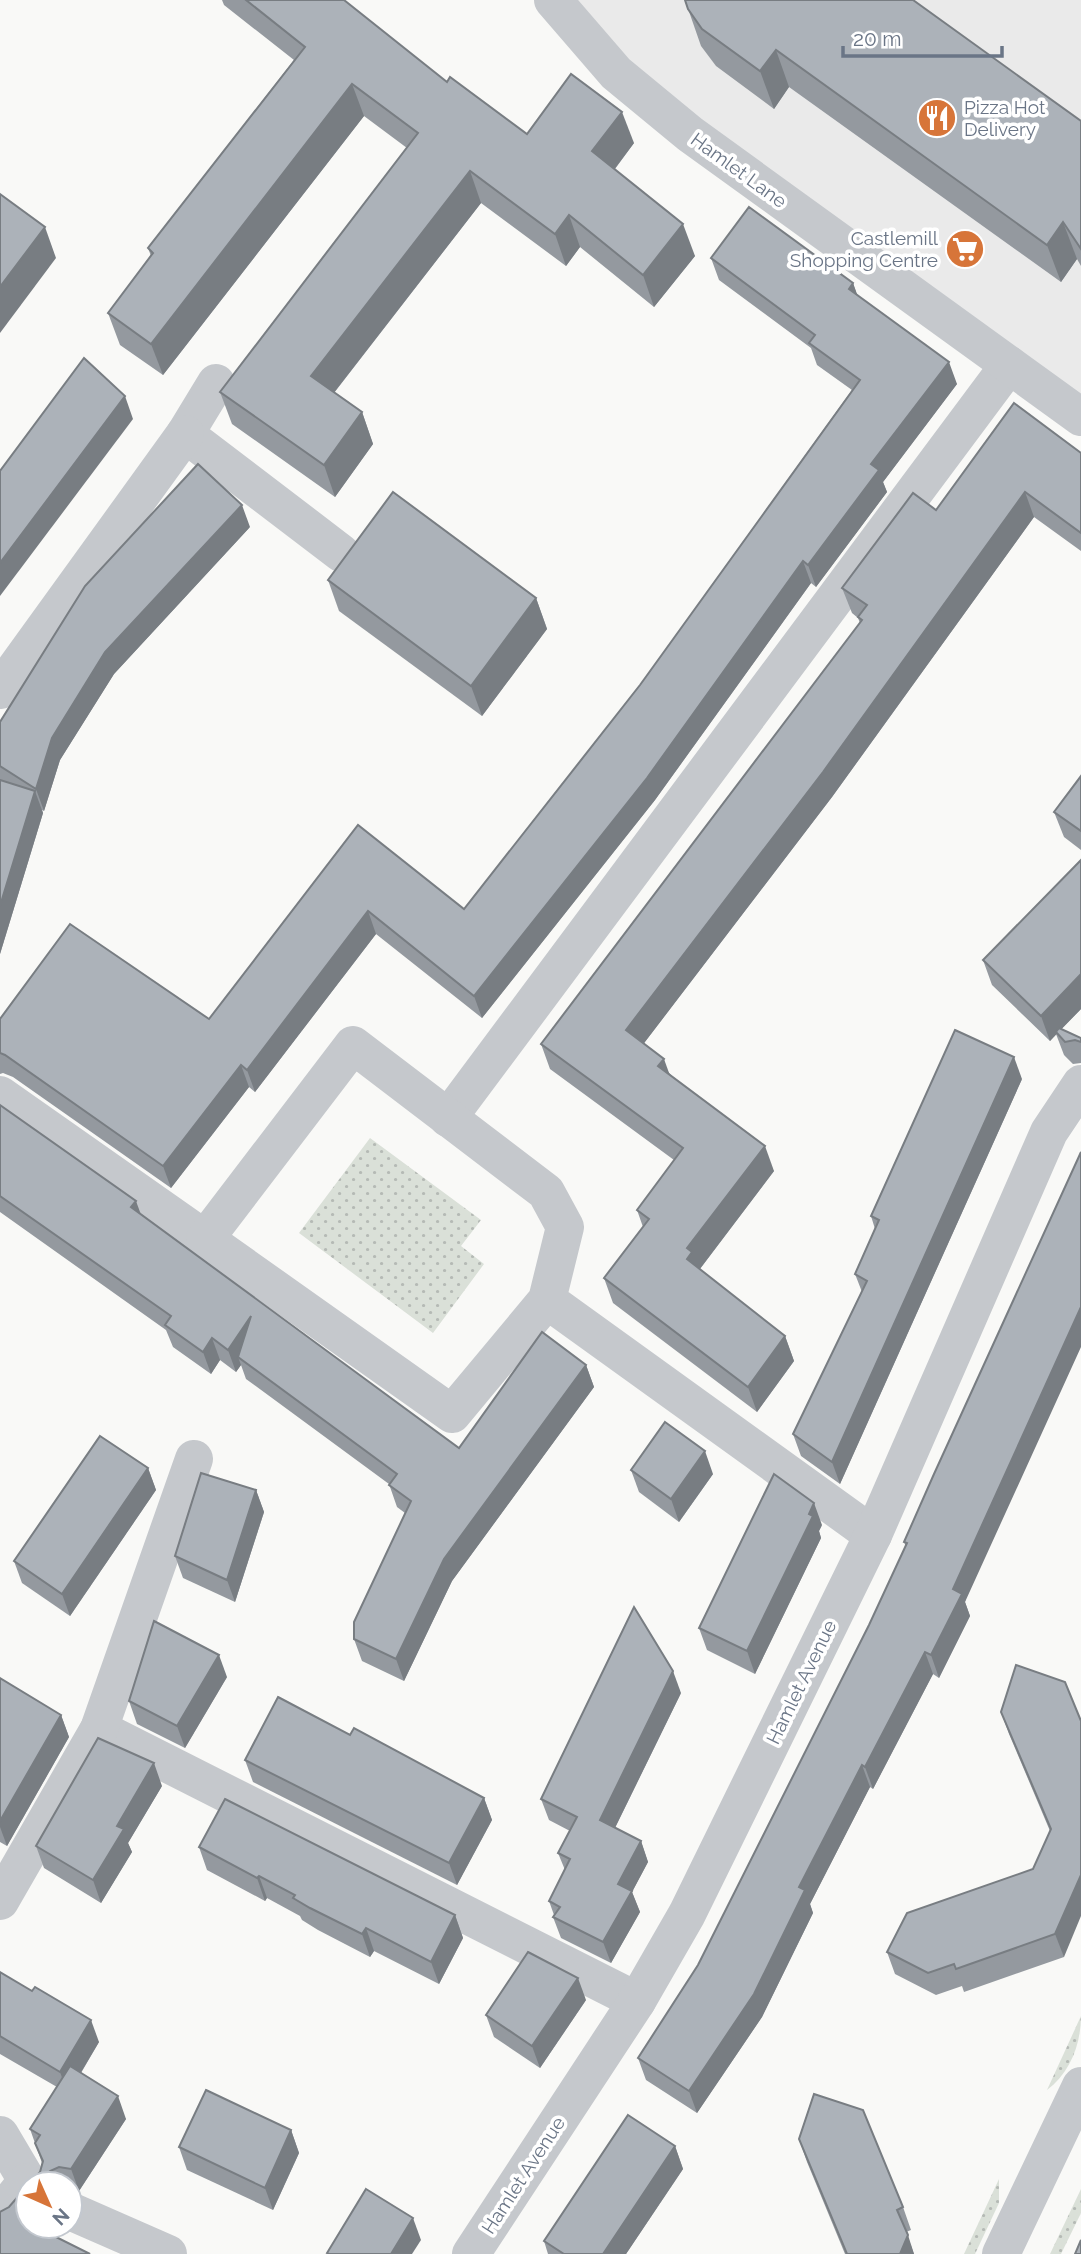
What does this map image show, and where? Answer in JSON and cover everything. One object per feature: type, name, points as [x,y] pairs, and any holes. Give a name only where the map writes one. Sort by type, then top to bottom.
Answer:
[{"type":"street","name":"Hamlet Lane","points":[[553,0],[616,73],[690,134],[1081,417]]},
{"type":"street","points":[[448,1118],[1009,365]]},
{"type":"street","points":[[0,690],[185,435],[216,383]]},
{"type":"street","points":[[185,435],[341,553]]},
{"type":"street","points":[[0,1095],[452,1413],[547,1300],[565,1227],[547,1192],[353,1045],[205,1239]]},
{"type":"street","name":"Hamlet Avenue","points":[[471,2254],[638,2001],[687,1914],[873,1535],[964,1333],[1049,1132],[1081,1084]]},
{"type":"street","points":[[547,1300],[873,1535]]},
{"type":"street","points":[[0,1901],[99,1729],[194,1459]]},
{"type":"street","points":[[99,1729],[638,2001]]},
{"type":"street","points":[[1001,2254],[1081,2086]]},
{"type":"street","points":[[0,2135],[20,2170]]},
{"type":"street","points":[[0,2214],[14,2198]]},
{"type":"street","points":[[84,2217],[167,2254]]},
{"type":"shaded area","name":"Castlemill Shopping Centre","points":[[553,0],[1081,0],[1081,417],[690,134]]},
{"type":"shaded area","points":[[370,1138],[481,1220],[461,1246],[484,1264],[433,1333],[299,1233]]},
{"type":"shaded area","points":[[1081,2016],[1073,2057],[1062,2075],[1047,2090]]},
{"type":"shaded area","points":[[999,2179],[999,2203],[975,2254],[964,2254]]},
{"type":"shaded area","points":[[1081,2189],[1081,2213],[1061,2254],[1050,2254]]},
{"type":"building","points":[[246,0],[344,0],[447,82],[450,77],[527,134],[571,74],[622,112],[592,151],[683,224],[643,275],[569,215],[555,234],[470,171],[311,376],[362,412],[324,465],[220,392],[418,133],[352,84],[151,344],[108,313],[153,253],[148,248],[305,47]]},
{"type":"building","points":[[685,0],[913,0],[1081,121],[1081,249],[1063,222],[1047,245],[776,50],[760,71],[702,29]]},
{"type":"building","points":[[0,194],[45,227],[0,287]]},
{"type":"building","points":[[749,207],[853,283],[849,289],[949,362],[871,464],[879,470],[808,565],[803,561],[647,778],[474,996],[368,911],[247,1070],[241,1065],[163,1166],[0,1053],[0,1019],[70,924],[209,1019],[358,825],[464,909],[640,685],[860,380],[809,343],[815,335],[711,258]]},
{"type":"building","points":[[84,358],[125,396],[0,563],[0,471]]},
{"type":"building","points":[[1014,403],[1081,453],[1081,533],[1025,492],[823,772],[626,1030],[664,1059],[658,1066],[765,1146],[687,1248],[692,1252],[687,1259],[785,1336],[748,1387],[604,1278],[649,1219],[637,1210],[683,1148],[541,1044],[862,620],[858,617],[867,605],[842,588],[913,493],[936,510]]},
{"type":"building","points":[[198,464],[242,505],[105,652],[52,738],[36,789],[0,766],[0,722],[85,586]]},
{"type":"building","points":[[393,492],[536,598],[471,686],[328,580]]},
{"type":"building","points":[[1081,776],[1081,831],[1054,812]]},
{"type":"building","points":[[0,780],[35,791],[0,906]]},
{"type":"building","points":[[1081,860],[1081,974],[1041,1016],[983,960]]},
{"type":"building","points":[[1059,1028],[1081,1038],[1081,1042],[1065,1042],[1056,1032]]},
{"type":"building","points":[[955,1030],[1014,1057],[832,1462],[793,1434],[867,1281],[855,1274],[879,1220],[871,1216]]},
{"type":"building","points":[[0,1105],[136,1201],[131,1207],[459,1448],[542,1332],[586,1365],[444,1559],[396,1659],[354,1639],[354,1622],[411,1501],[389,1485],[397,1474],[238,1357],[251,1316],[228,1350],[212,1338],[203,1352],[165,1325],[171,1316],[0,1196]]},
{"type":"building","points":[[1081,1152],[1081,1307],[953,1589],[962,1594],[931,1655],[925,1652],[865,1767],[862,1765],[799,1887],[805,1890],[754,1994],[689,2091],[638,2058],[698,1965],[869,1625],[907,1543],[904,1542],[934,1474]]},
{"type":"building","points":[[665,1422],[705,1451],[671,1499],[631,1470]]},
{"type":"building","points":[[100,1436],[148,1468],[62,1594],[14,1561]]},
{"type":"building","points":[[201,1473],[256,1490],[227,1580],[175,1556]]},
{"type":"building","points":[[774,1474],[814,1503],[809,1514],[813,1516],[747,1651],[699,1628]]},
{"type":"building","points":[[634,1607],[673,1671],[600,1820],[641,1841],[618,1884],[632,1891],[603,1942],[553,1917],[560,1907],[549,1901],[570,1859],[558,1853],[577,1817],[541,1799]]},
{"type":"building","points":[[154,1621],[219,1655],[177,1726],[129,1701]]},
{"type":"building","points":[[1016,1665],[1065,1682],[1081,1721],[1081,1875],[1055,1934],[956,1969],[954,1964],[928,1973],[887,1952],[907,1913],[1033,1869],[1051,1829],[1001,1712]]},
{"type":"building","points":[[0,1678],[61,1715],[0,1821]]},
{"type":"building","points":[[278,1697],[350,1735],[354,1728],[484,1798],[449,1863],[245,1760]]},
{"type":"building","points":[[98,1738],[154,1763],[117,1826],[124,1829],[93,1880],[36,1846]]},
{"type":"building","points":[[225,1799],[455,1915],[431,1962],[366,1928],[362,1934],[310,1908],[293,1898],[295,1895],[199,1847]]},
{"type":"building","points":[[528,1952],[578,1978],[532,2046],[486,2015]]},
{"type":"building","points":[[0,1972],[32,1991],[35,1987],[91,2020],[60,2072],[0,2036]]},
{"type":"building","points":[[70,2066],[118,2096],[71,2169],[59,2167],[41,2170],[43,2161],[35,2143],[40,2135],[30,2129]]},
{"type":"building","points":[[206,2090],[291,2130],[265,2188],[179,2147]]},
{"type":"building","points":[[814,2094],[863,2110],[903,2207],[897,2210],[908,2235],[900,2254],[847,2254],[799,2139]]},
{"type":"building","points":[[628,2115],[675,2146],[603,2254],[564,2254],[544,2241]]},
{"type":"building","points":[[366,2189],[413,2218],[391,2254],[327,2253]]},
{"type":"building","points":[[14,2201],[14,2240],[62,2240],[90,2254],[0,2254],[0,2212]]},
{"type":"building","points":[[1081,2240],[1081,2254],[1075,2254]]},
{"type":"place","name":"Pizza Hot Delivery","points":[[937,118]]},
{"type":"place","name":"Castlemill Shopping Centre","points":[[965,249]]}]
